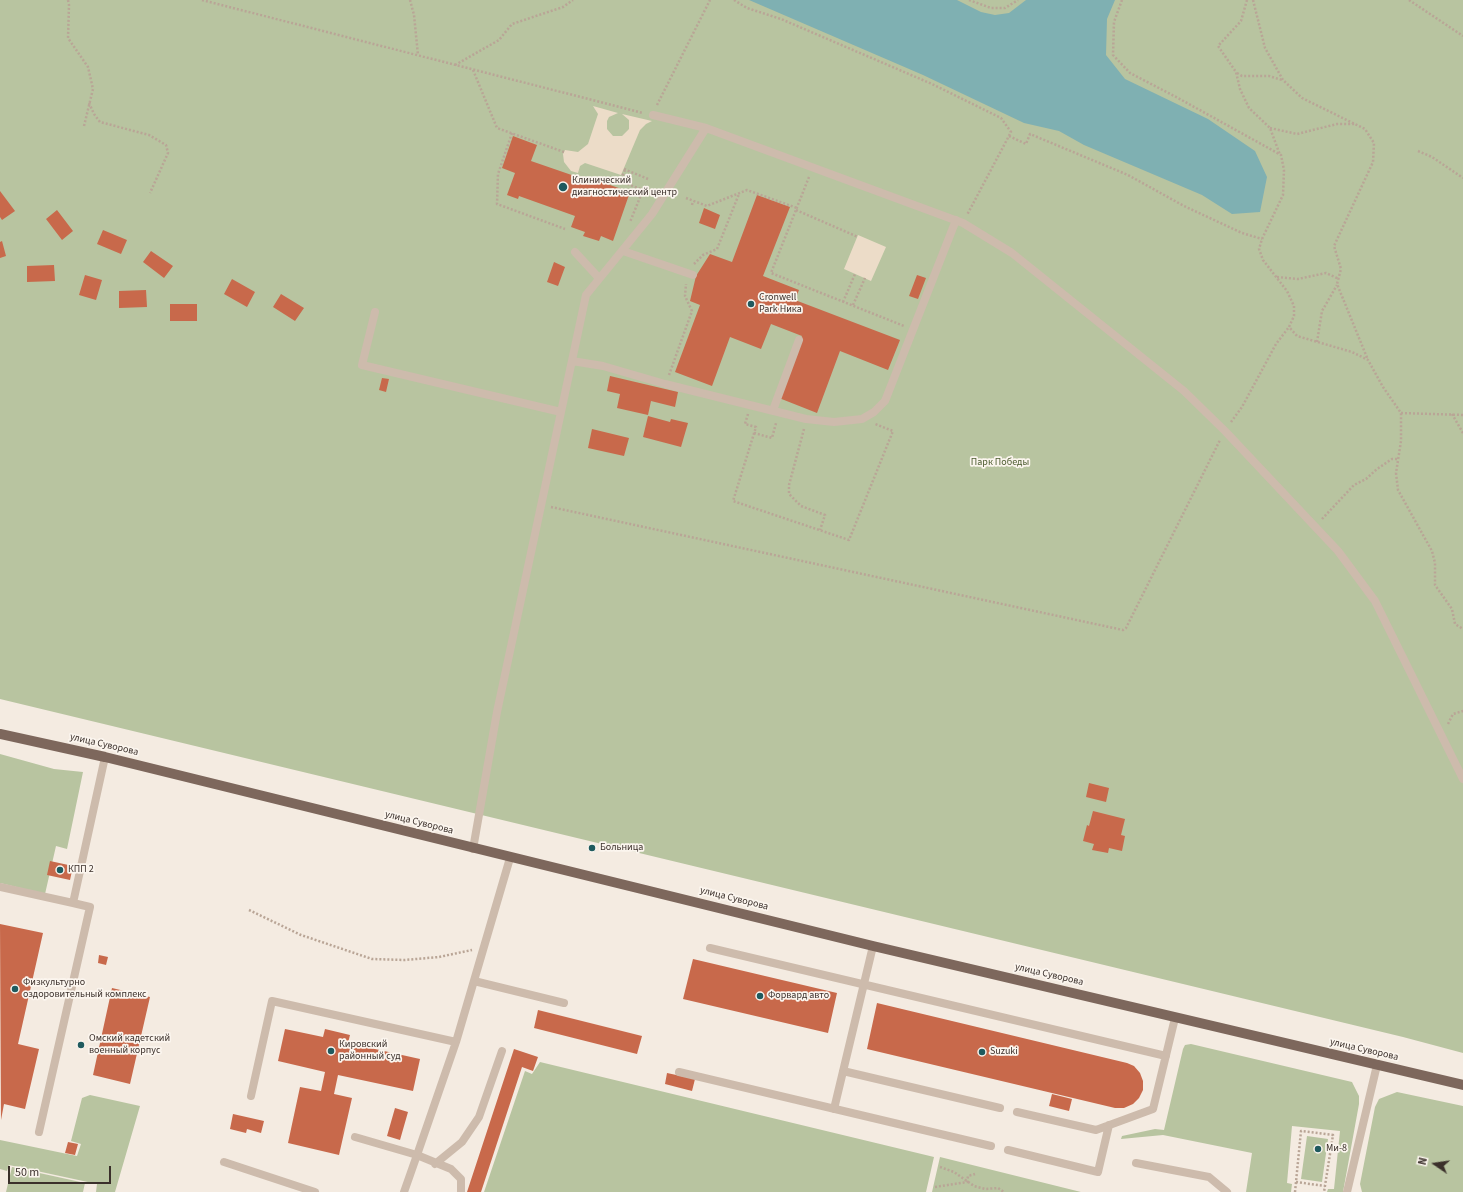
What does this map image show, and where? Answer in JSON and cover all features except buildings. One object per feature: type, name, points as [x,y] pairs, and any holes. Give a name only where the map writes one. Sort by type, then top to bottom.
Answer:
[{"type":"main road","name":"улица Суворова","points":[[0,734],[105,757],[473,849],[873,946],[1463,1085]]},
{"type":"lane","points":[[654,115],[706,128],[960,221],[1012,253],[1184,391],[1225,431],[1338,551],[1375,601],[1463,779]]},
{"type":"lane","points":[[473,849],[497,712],[586,295],[598,277],[622,251],[652,214],[706,128]]},
{"type":"lane","points":[[572,361],[603,366],[665,384],[806,419],[834,422],[862,419],[874,412],[885,401],[960,221]]},
{"type":"lane","points":[[622,251],[691,275]]},
{"type":"lane","points":[[575,252],[598,277]]},
{"type":"lane","points":[[374,312],[362,364],[561,412]]},
{"type":"lane","points":[[776,411],[799,340]]},
{"type":"lane","points":[[73,903],[105,757]]},
{"type":"lane","points":[[404,1192],[456,1042],[510,858]]},
{"type":"lane","points":[[0,887],[90,907],[39,1132]]},
{"type":"lane","points":[[834,1109],[873,946]]},
{"type":"lane","points":[[710,948],[1166,1056]]},
{"type":"lane","points":[[474,981],[564,1003]]},
{"type":"lane","points":[[251,1096],[272,1001],[456,1042]]},
{"type":"lane","points":[[1017,1112],[1096,1130],[1153,1109],[1175,1018]]},
{"type":"lane","points":[[435,1164],[462,1142],[479,1117],[502,1051]]},
{"type":"lane","points":[[1346,1192],[1377,1065]]},
{"type":"lane","points":[[843,1071],[1000,1108]]},
{"type":"lane","points":[[679,1072],[991,1146]]},
{"type":"lane","points":[[1008,1150],[1098,1172],[1109,1126]]},
{"type":"lane","points":[[354,1137],[417,1155],[435,1164],[451,1169],[461,1179],[461,1192]]},
{"type":"lane","points":[[224,1162],[315,1192]]},
{"type":"lane","points":[[1136,1163],[1209,1177],[1227,1192]]},
{"type":"path","points":[[68,0],[68,38],[88,67],[93,89],[84,126]]},
{"type":"path","points":[[202,0],[654,115],[660,98],[710,0]]},
{"type":"path","points":[[410,0],[414,15],[418,55]]},
{"type":"path","points":[[455,65],[499,40],[512,24],[563,7],[573,0]]},
{"type":"path","points":[[734,0],[747,8],[781,19],[932,84],[1001,118],[1011,132],[960,221]]},
{"type":"path","points":[[969,0],[991,8],[1005,8],[1018,0]]},
{"type":"path","points":[[1122,0],[1114,22],[1112,55],[1130,74],[1178,98],[1281,155]]},
{"type":"path","points":[[541,506],[1123,630],[1130,621],[1225,431],[1242,407],[1276,344],[1294,316],[1294,306],[1288,291],[1263,260],[1260,249],[1262,239],[1283,195],[1284,170],[1281,155],[1270,128],[1248,108],[1240,89],[1236,72],[1218,46],[1241,21],[1247,0]]},
{"type":"path","points":[[1253,0],[1266,48],[1283,80],[1302,98],[1365,129],[1374,142],[1373,162],[1334,246],[1341,268],[1337,284],[1322,311],[1317,342]]},
{"type":"path","points":[[1409,0],[1463,36]]},
{"type":"path","points":[[474,70],[497,128],[564,152]]},
{"type":"path","points":[[1236,72],[1242,76],[1269,76],[1283,80]]},
{"type":"path","points":[[89,103],[100,122],[149,136],[166,145],[168,153],[150,193]]},
{"type":"path","points":[[1270,128],[1297,134],[1337,124],[1356,124]]},
{"type":"path","points":[[512,133],[498,174],[498,204],[565,229]]},
{"type":"path","points":[[1009,136],[1026,144],[1030,134],[1128,175],[1184,206],[1242,233],[1262,239]]},
{"type":"path","points":[[1418,151],[1432,157],[1463,178]]},
{"type":"path","points":[[813,168],[771,273],[914,330]]},
{"type":"path","points":[[628,225],[643,190],[620,181],[624,169],[648,179]]},
{"type":"path","points":[[686,198],[707,206],[747,190],[796,209],[858,237]]},
{"type":"path","points":[[665,384],[692,311],[685,296],[686,285],[695,262],[703,255],[718,249],[739,194]]},
{"type":"path","points":[[692,205],[693,201]]},
{"type":"path","points":[[1277,277],[1298,279],[1326,273],[1338,279]]},
{"type":"path","points":[[843,302],[855,274]]},
{"type":"path","points":[[853,306],[864,278]]},
{"type":"path","points":[[1337,284],[1368,360],[1383,387],[1401,413],[1401,441],[1396,473],[1398,490],[1432,551],[1435,563],[1436,585],[1452,609],[1455,624],[1463,629]]},
{"type":"path","points":[[1288,327],[1297,336],[1352,352],[1368,360]]},
{"type":"path","points":[[750,404],[745,424],[756,428],[733,501],[849,540],[893,431],[862,419]]},
{"type":"path","points":[[754,433],[772,438],[776,411]]},
{"type":"path","points":[[1401,413],[1463,415]]},
{"type":"path","points":[[1452,414],[1463,433]]},
{"type":"path","points":[[806,419],[789,485],[789,494],[801,506],[825,515],[820,530]]},
{"type":"path","points":[[1315,527],[1340,498],[1354,485],[1366,479],[1377,469],[1392,459],[1398,459]]},
{"type":"path","points":[[1446,744],[1447,725],[1453,714],[1463,711]]},
{"type":"path","points":[[249,910],[301,935],[372,959],[405,960],[439,957],[484,948]]},
{"type":"path","points":[[1294,1192],[1301,1131],[1333,1135],[1324,1192]]},
{"type":"path","points":[[940,1167],[944,1167],[954,1172],[967,1182],[980,1188],[990,1190],[998,1188],[1004,1192]]},
{"type":"path","points":[[967,1182],[968,1176],[975,1174]]},
{"type":"path","points":[[935,1187],[967,1182]]},
{"type":"path","points":[[1296,1182],[1325,1186]]},
{"type":"green space","name":"Парк Победы","points":[[0,0],[1463,0],[1463,1053],[1403,1037],[0,699]]},
{"type":"green space","points":[[0,754],[54,769],[83,772],[67,849],[56,846],[45,894],[0,883]]},
{"type":"green space","points":[[1191,1044],[1352,1082],[1359,1096],[1359,1104],[1343,1192],[1327,1192],[1328,1189],[1334,1189],[1340,1131],[1292,1126],[1287,1183],[1292,1184],[1291,1192],[1246,1192],[1252,1153],[1163,1135],[1121,1139],[1122,1136],[1155,1129],[1164,1130],[1183,1049],[1185,1045]]},
{"type":"green space","points":[[540,1062],[934,1157],[926,1192],[484,1192],[525,1071],[532,1074]]},
{"type":"green space","points":[[1397,1092],[1463,1106],[1463,1192],[1362,1192],[1360,1184],[1375,1107],[1379,1099]]},
{"type":"green space","points":[[90,1095],[140,1106],[115,1192],[96,1192],[97,1184],[9,1165],[7,1171],[0,1169],[0,1140],[77,1156],[81,1144],[71,1141],[82,1098]]},
{"type":"green space","points":[[1307,1136],[1328,1139],[1322,1182],[1301,1179]]},
{"type":"green space","points":[[940,1157],[1081,1192],[932,1192]]},
{"type":"green space","points":[[12,1167],[85,1183],[83,1192],[6,1192]]},
{"type":"shaded area","points":[[593,106],[618,113],[609,117],[607,121],[607,129],[613,136],[622,136],[629,129],[629,120],[622,114],[652,121],[640,130],[621,175],[585,163],[580,166],[578,173],[571,171],[564,162],[563,154],[565,150],[578,152],[588,144],[598,114]]},
{"type":"shaded area","points":[[858,235],[886,247],[871,281],[844,269]]},
{"type":"water","points":[[749,0],[957,0],[981,12],[995,15],[1009,13],[1026,0],[1115,0],[1107,19],[1106,55],[1125,79],[1208,119],[1255,151],[1267,177],[1260,212],[1232,214],[1202,195],[1084,145],[1059,131],[1024,123],[923,75]]},
{"type":"place","name":"Клинический диагностический центр","points":[[563,187]]},
{"type":"place","name":"Cronwell Park Ника","points":[[751,304]]},
{"type":"place","name":"Больница","points":[[592,848]]},
{"type":"place","name":"КПП 2","points":[[60,870]]},
{"type":"place","name":"Физкультурно оздоровительный комплекс","points":[[15,989]]},
{"type":"place","name":"Форвард авто","points":[[760,996]]},
{"type":"place","name":"Омский кадетский военный корпус","points":[[81,1045]]},
{"type":"place","name":"Кировский районный суд","points":[[331,1051]]},
{"type":"place","name":"Suzuki","points":[[982,1052]]},
{"type":"place","name":"Ми-8","points":[[1318,1149]]}]
